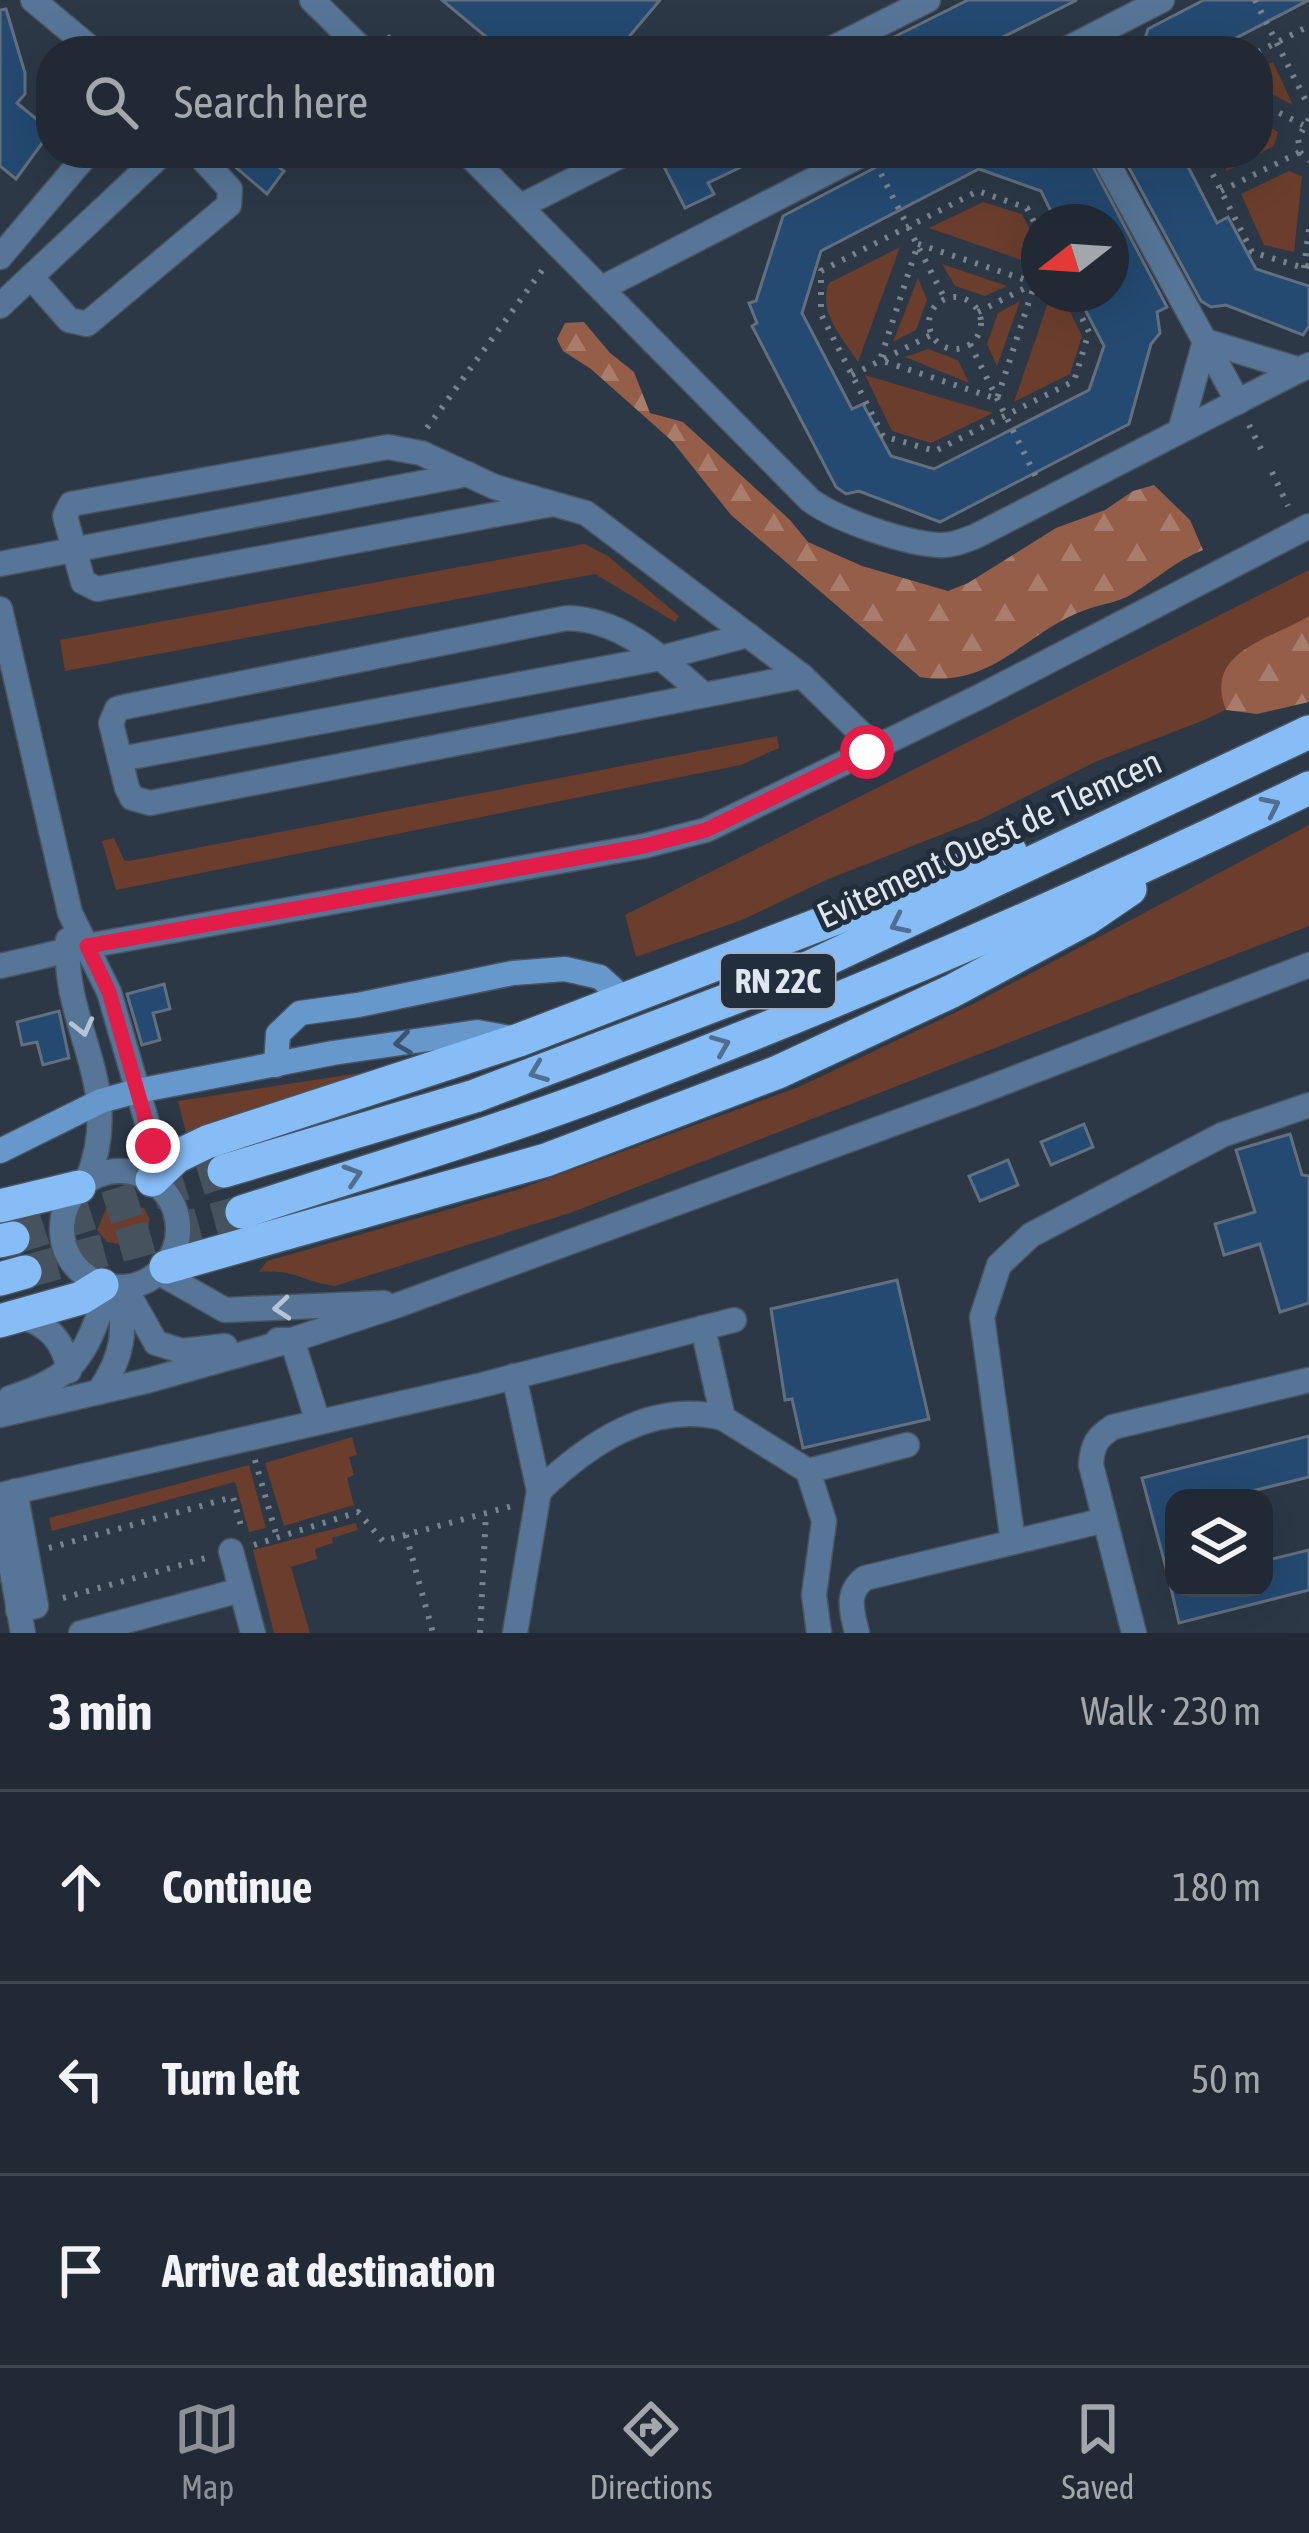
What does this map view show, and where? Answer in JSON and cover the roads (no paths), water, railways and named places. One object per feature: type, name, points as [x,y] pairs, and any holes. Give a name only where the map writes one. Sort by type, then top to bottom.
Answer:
[{"type":"highway","name":"Evitement Ouest de Tlemcen","points":[[224,1172],[475,1096],[791,976],[1309,732]]},
{"type":"highway","name":"RN 22C","points":[[242,1212],[610,1090],[814,1009],[1206,838],[1309,788]]},
{"type":"highway","name":"RN 22C","points":[[519,1040],[916,884],[1175,792]]},
{"type":"highway","name":"RN 22C","points":[[163,1270],[546,1160],[778,1072],[952,991],[1067,929],[1206,838]]},
{"type":"highway","points":[[148,1177],[207,1142],[519,1040]]},
{"type":"highway","points":[[0,1206],[83,1184]]},
{"type":"highway","points":[[9,1318],[113,1287]]},
{"type":"main road","points":[[276,1065],[278,1034],[301,1013],[513,973],[565,969],[600,977],[624,999]]},
{"type":"main road","points":[[0,1151],[101,1102],[137,1091],[477,1032],[519,1040]]},
{"type":"street","points":[[33,0],[76,36]]},
{"type":"street","points":[[312,0],[349,36]]},
{"type":"street","points":[[857,36],[928,0]]},
{"type":"street","points":[[1108,36],[1162,0]]},
{"type":"street","points":[[0,257],[75,168]]},
{"type":"street","points":[[1,303],[147,168]]},
{"type":"street","points":[[31,277],[69,320],[86,324],[229,205],[230,189],[211,168]]},
{"type":"street","points":[[482,168],[810,500],[827,512],[936,545],[956,544],[1305,368]]},
{"type":"street","points":[[521,206],[596,168]]},
{"type":"street","points":[[604,287],[860,168]]},
{"type":"street","points":[[1110,168],[1238,402]]},
{"type":"street","points":[[1205,341],[1305,368]]},
{"type":"street","points":[[1180,431],[1205,341]]},
{"type":"street","points":[[554,504],[97,589],[83,582],[65,516],[71,504],[388,447],[411,450],[586,513],[802,676],[875,748]]},
{"type":"street","points":[[0,564],[468,474]]},
{"type":"street","points":[[0,966],[644,846],[706,830],[1305,529]]},
{"type":"street","points":[[0,609],[70,914],[101,1102],[99,1142],[83,1184],[64,1213],[64,1242],[77,1269],[137,1304],[149,1335],[166,1348],[199,1350],[292,1340]]},
{"type":"street","points":[[704,695],[661,658],[604,623],[567,618],[124,706],[112,716],[132,798],[151,802],[704,695],[802,676]]},
{"type":"street","points":[[120,760],[661,658],[748,635]]},
{"type":"street","points":[[77,949],[109,992],[153,1146],[148,1177]]},
{"type":"street","points":[[0,1415],[292,1340],[398,1305],[971,1095],[1309,964]]},
{"type":"street","points":[[1013,1542],[982,1316],[999,1265],[1031,1235],[1222,1136],[1309,1105]]},
{"type":"street","points":[[0,1402],[40,1388],[69,1370],[90,1339],[113,1287],[163,1270],[178,1240],[178,1220],[166,1193],[148,1177],[114,1171],[83,1184]]},
{"type":"street","points":[[163,1270],[208,1303],[242,1312],[350,1302],[398,1305]]},
{"type":"street","points":[[99,1392],[124,1342],[113,1287]]},
{"type":"street","points":[[9,1318],[31,1319],[54,1334],[69,1370]]},
{"type":"street","points":[[5,1497],[734,1320]]},
{"type":"street","points":[[703,1328],[723,1418]]},
{"type":"street","points":[[292,1340],[318,1422]]},
{"type":"street","points":[[514,1376],[538,1496],[515,1633]]},
{"type":"street","points":[[1134,1633],[1091,1465],[1092,1448],[1100,1436],[1113,1427],[1309,1380]]},
{"type":"street","points":[[538,1496],[569,1462],[610,1434],[667,1416],[723,1418],[808,1471],[824,1521],[814,1595],[819,1633]]},
{"type":"street","points":[[808,1471],[907,1445]]},
{"type":"street","points":[[5,1497],[27,1555],[26,1616]]},
{"type":"street","points":[[5,1497],[26,1616]]},
{"type":"street","points":[[857,1633],[850,1605],[852,1591],[865,1578],[1105,1520]]},
{"type":"street","points":[[239,1549],[241,1590],[253,1633]]},
{"type":"street","points":[[81,1633],[241,1590]]},
{"type":"tunnel","points":[[13,1238],[224,1171]]},
{"type":"tunnel","points":[[25,1272],[242,1212]]}]
